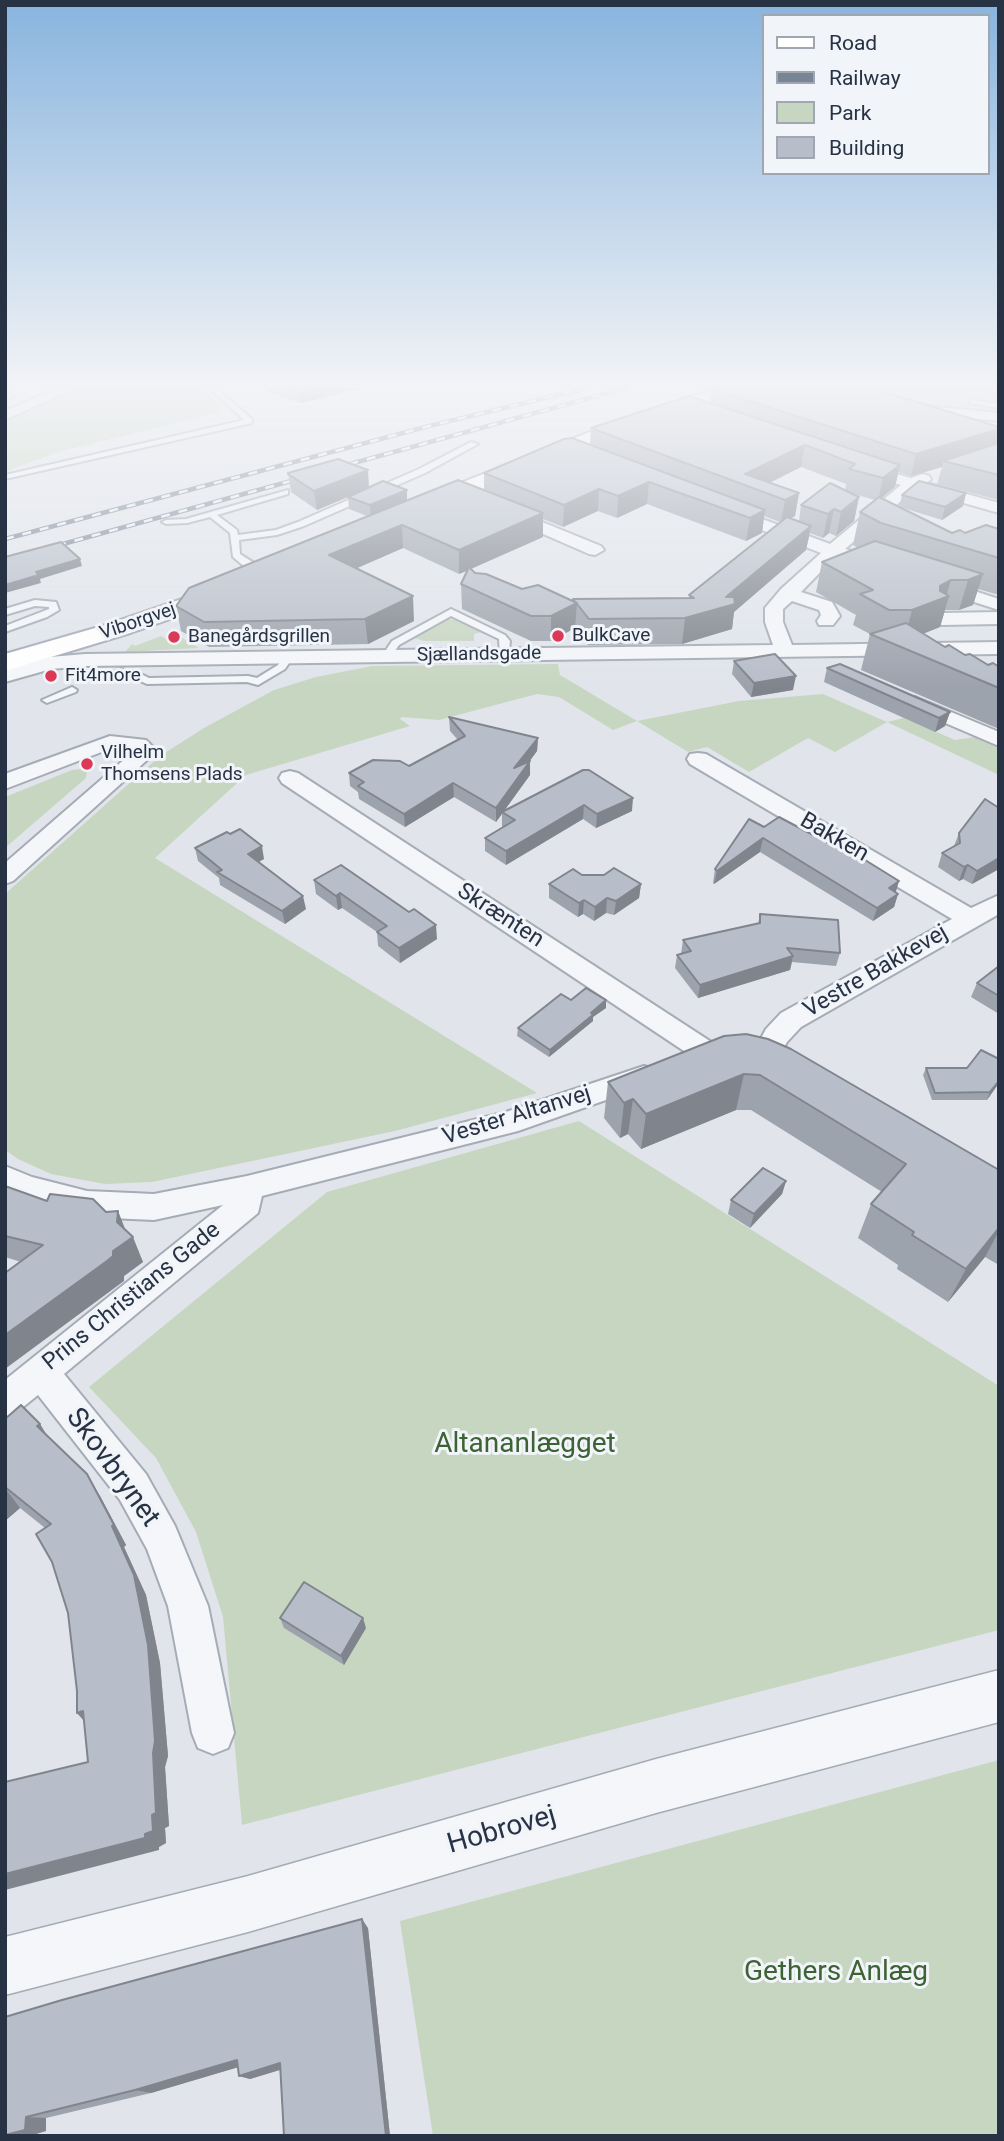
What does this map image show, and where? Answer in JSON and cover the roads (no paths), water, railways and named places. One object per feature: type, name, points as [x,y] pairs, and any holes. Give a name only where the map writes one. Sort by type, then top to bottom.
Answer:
[{"type":"main road","points":[[397,513],[457,488]]},
{"type":"main road","name":"Viborgvej","points":[[5,654],[148,611],[273,566]]},
{"type":"main road","name":"Viborgvej","points":[[5,663],[155,617],[273,566]]},
{"type":"street","points":[[784,650],[774,622],[774,608],[832,551],[907,488]]},
{"type":"street","points":[[926,488],[999,508]]},
{"type":"street","points":[[452,490],[595,550]]},
{"type":"street","points":[[716,507],[832,551],[900,572]]},
{"type":"street","points":[[925,580],[999,605]]},
{"type":"street","points":[[787,593],[826,606],[831,616],[826,621]]},
{"type":"street","points":[[942,619],[999,618]]},
{"type":"street","name":"Sjællandsgade","points":[[5,676],[61,661],[145,658],[999,648]]},
{"type":"street","points":[[812,649],[841,669]]},
{"type":"street","points":[[900,697],[999,740]]},
{"type":"street","points":[[5,782],[110,742],[139,744],[146,751],[5,876]]},
{"type":"street","name":"Bakken","points":[[698,759],[970,918]]},
{"type":"street","name":"Skrænten","points":[[290,778],[709,1054]]},
{"type":"street","name":"Vestre Bakkevej","points":[[777,1060],[776,1036],[791,1020],[999,903]]},
{"type":"street","name":"Vester Altanvej","points":[[5,1178],[25,1188],[87,1204],[155,1207],[247,1188],[508,1123],[709,1054],[738,1050],[777,1060]]},
{"type":"street","name":"Prins Christians Gade","points":[[5,1401],[247,1204],[247,1188]]},
{"type":"street","name":"Skovbrynet","points":[[41,1372],[133,1487],[162,1539],[188,1605],[213,1732]]},
{"type":"street","name":"Hobrovej","points":[[5,1966],[248,1904],[656,1786],[999,1696]]},
{"type":"lane","points":[[236,538],[277,532],[301,524],[383,488]]},
{"type":"lane","points":[[166,522],[187,521],[285,492]]},
{"type":"lane","points":[[211,514],[229,526],[236,538],[236,555],[273,566]]},
{"type":"lane","points":[[5,612],[36,603],[53,604],[54,610],[5,629]]},
{"type":"lane","points":[[387,656],[395,643],[455,610],[502,637],[505,641],[505,654]]},
{"type":"lane","points":[[98,679],[121,673],[134,674],[147,681],[248,679],[258,682],[282,667],[288,657]]},
{"type":"lane","points":[[47,700],[72,690]]},
{"type":"railway","points":[[5,539],[197,488]]},
{"type":"railway","points":[[5,560],[266,488]]},
{"type":"place","name":"BulkCave","points":[[558,636]]},
{"type":"place","name":"Banegårdsgrillen","points":[[174,637]]},
{"type":"place","name":"Fit4more","points":[[51,676]]},
{"type":"place","name":"Vilhelm Thomsens Plads","points":[[87,764]]},
{"type":"park label","name":"Altananlægget","points":[[525,1445]]},
{"type":"park label","name":"Gethers Anlæg","points":[[836,1973]]}]
